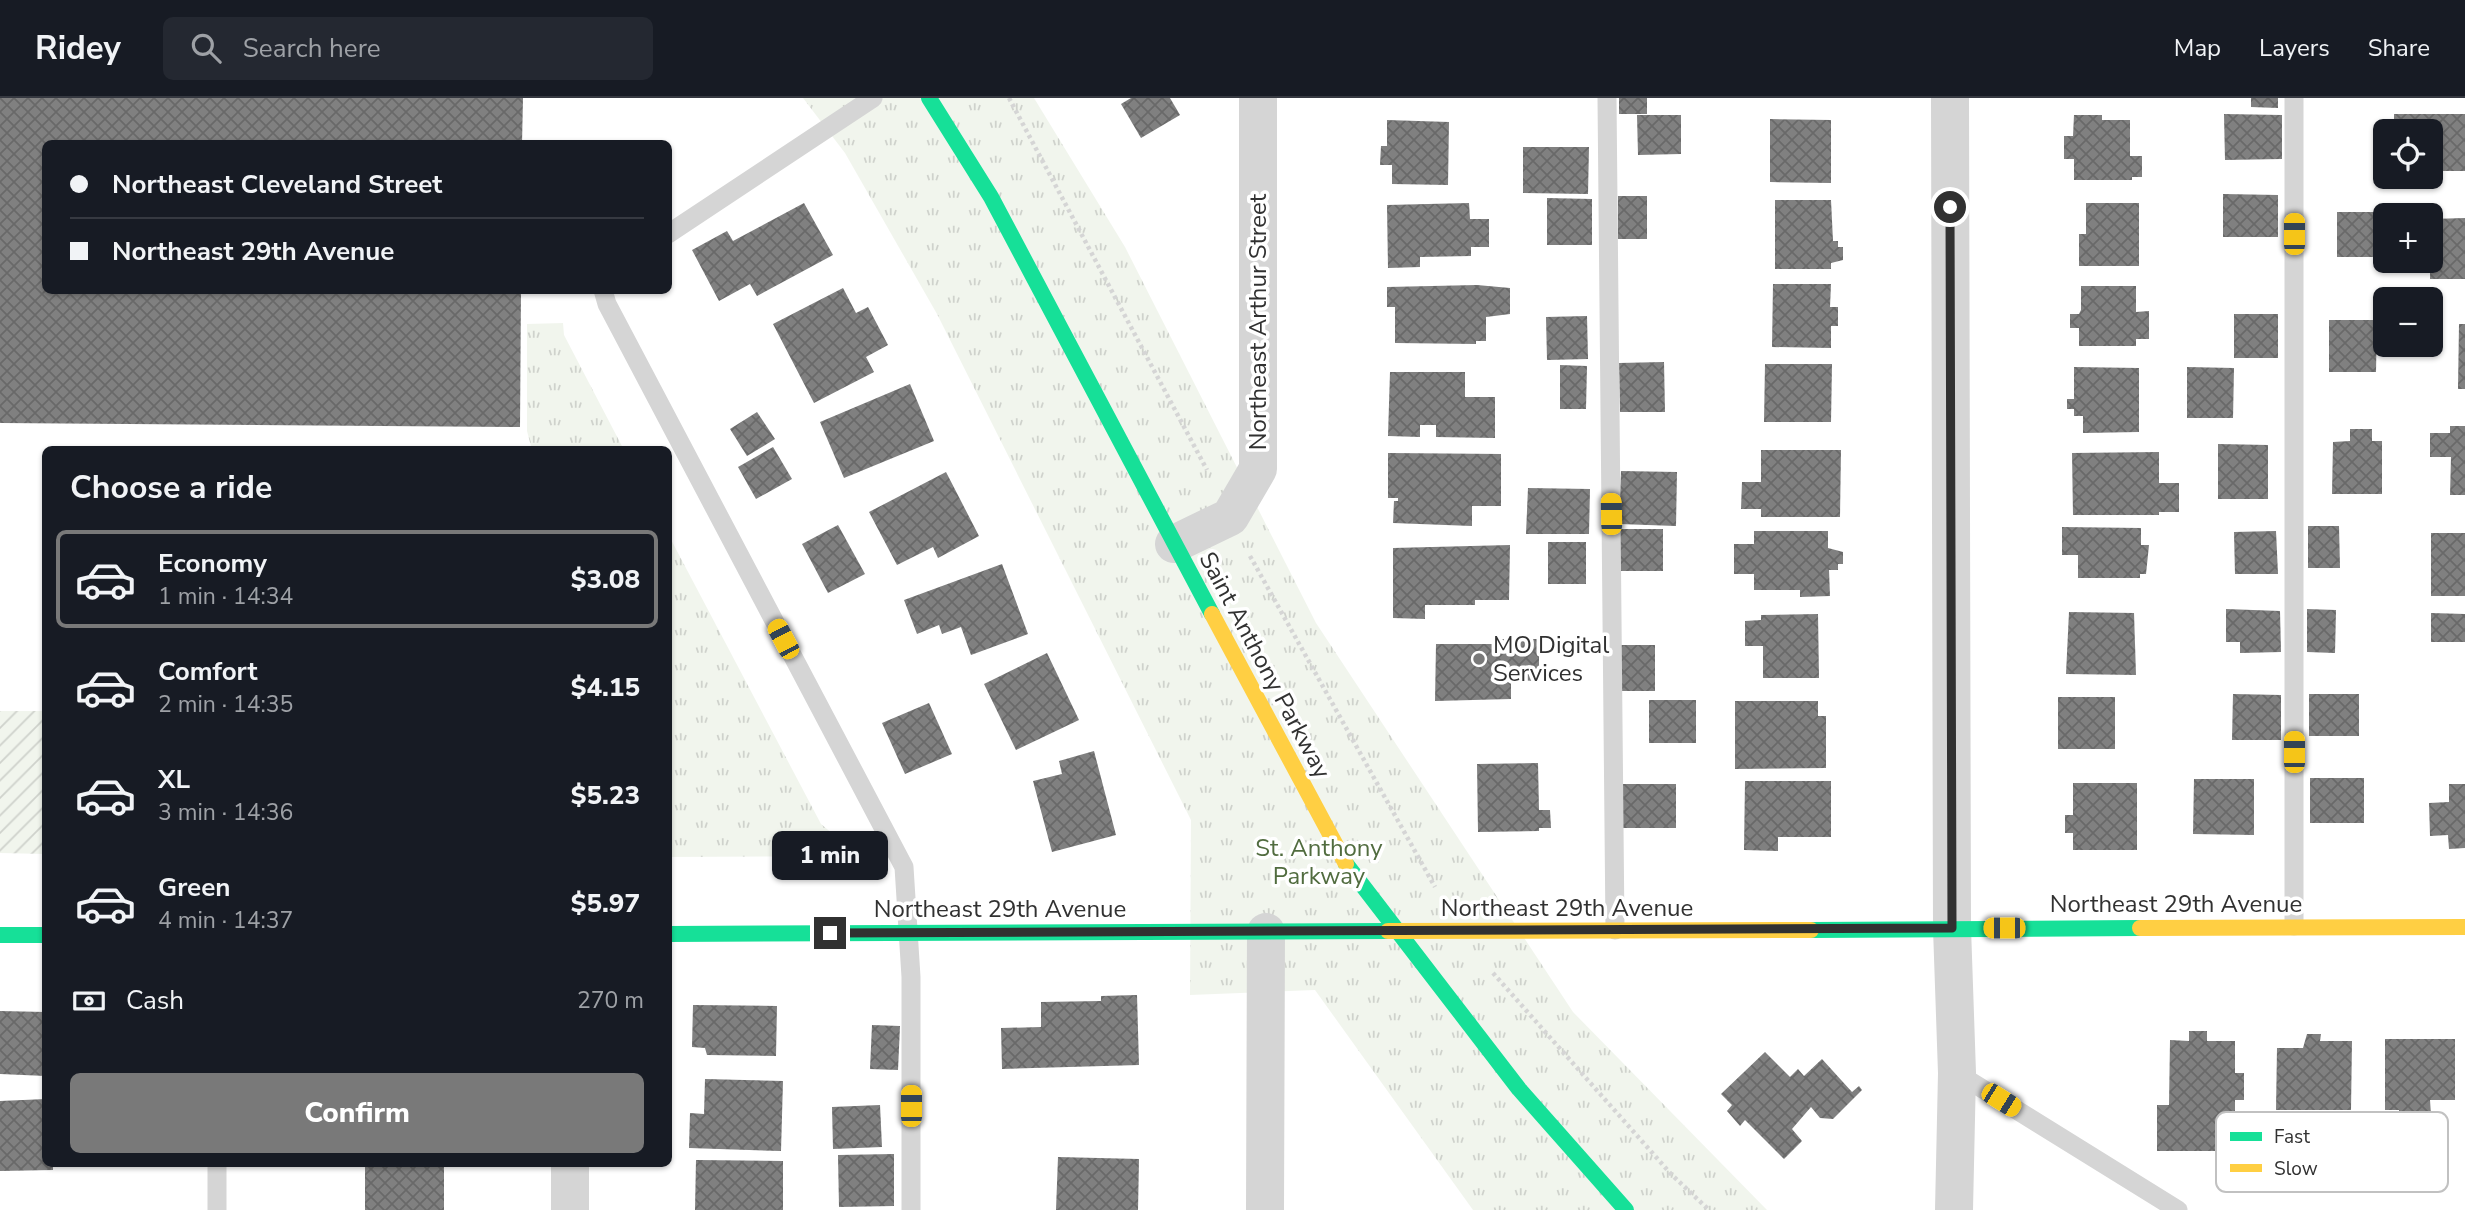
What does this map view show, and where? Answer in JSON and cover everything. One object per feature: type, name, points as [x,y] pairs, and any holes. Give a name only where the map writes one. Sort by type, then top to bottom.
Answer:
[{"type":"street","name":"Saint Anthony Parkway","points":[[929,98],[991,197],[1348,869],[1394,932],[1519,1089],[1626,1210]]},
{"type":"street","name":"Northeast Arthur Street","points":[[1174,544],[1230,517],[1258,469],[1258,98]]},
{"type":"street","points":[[1950,98],[1952,928],[1957,1073],[1954,1210]]},
{"type":"street","name":"Northeast 29th Avenue","points":[[672,933],[2465,927]]},
{"type":"street","points":[[1265,1210],[1266,932]]},
{"type":"street","points":[[0,935],[42,935]]},
{"type":"street","points":[[570,1167],[570,1210]]},
{"type":"lane","points":[[672,231],[873,98]]},
{"type":"lane","points":[[1607,98],[1615,930]]},
{"type":"lane","points":[[2294,98],[2294,926]]},
{"type":"lane","points":[[604,294],[607,304],[904,867],[910,932],[911,1210]]},
{"type":"lane","points":[[1957,1073],[2178,1210]]},
{"type":"lane","points":[[217,1167],[217,1210]]},
{"type":"path","points":[[1009,98],[1211,478]]},
{"type":"path","points":[[1245,548],[1428,875]]},
{"type":"path","points":[[1497,978],[1671,1174],[1709,1210]]},
{"type":"green space","name":"St. Anthony Parkway","points":[[803,98],[1034,98],[1125,247],[1316,623],[1573,1012],[1767,1210],[1473,1210],[1315,990],[1190,995],[1191,820],[937,314],[845,153]]},
{"type":"green space","points":[[563,323],[564,335],[622,446],[531,446],[527,431],[527,324]]},
{"type":"green space","points":[[672,542],[821,824],[859,856],[672,857]]},
{"type":"green space","points":[[0,711],[42,711],[42,854],[0,853]]},
{"type":"building","points":[[0,98],[523,98],[522,140],[42,140],[42,294],[521,294],[520,427],[0,423]]},
{"type":"building","points":[[1131,98],[1170,98],[1180,115],[1141,138],[1121,104]]},
{"type":"building","points":[[1619,98],[1647,98],[1647,114],[1619,114]]},
{"type":"building","points":[[2251,98],[2278,98],[2278,108],[2251,107]]},
{"type":"building","points":[[2224,114],[2282,115],[2282,159],[2225,160]]},
{"type":"building","points":[[2394,114],[2465,114],[2465,171],[2443,171],[2443,119],[2394,119]]},
{"type":"building","points":[[1637,115],[1681,115],[1681,154],[1638,155]]},
{"type":"building","points":[[2074,115],[2102,115],[2102,120],[2130,120],[2130,156],[2142,156],[2142,177],[2132,177],[2132,180],[2074,180],[2074,159],[2064,159],[2064,136],[2073,136]]},
{"type":"building","points":[[1770,119],[1831,120],[1831,183],[1770,182]]},
{"type":"building","points":[[1387,120],[1449,122],[1448,185],[1392,184],[1392,165],[1380,165],[1381,146],[1387,146]]},
{"type":"building","points":[[1523,147],[1589,147],[1588,194],[1523,193]]},
{"type":"building","points":[[2223,194],[2278,195],[2278,237],[2223,237]]},
{"type":"building","points":[[1618,196],[1647,196],[1647,239],[1618,239]]},
{"type":"building","points":[[1547,198],[1592,199],[1592,245],[1547,245]]},
{"type":"building","points":[[1775,200],[1831,200],[1833,241],[1838,241],[1838,247],[1843,247],[1843,260],[1831,263],[1831,269],[1775,269]]},
{"type":"building","points":[[804,203],[833,255],[757,296],[750,284],[719,301],[692,250],[727,231],[733,241]]},
{"type":"building","points":[[1469,203],[1470,219],[1489,219],[1489,247],[1471,247],[1471,256],[1420,257],[1420,267],[1388,268],[1387,205]]},
{"type":"building","points":[[2086,203],[2139,203],[2139,266],[2079,266],[2079,234],[2086,234]]},
{"type":"building","points":[[2337,212],[2373,212],[2373,257],[2337,257]]},
{"type":"building","points":[[2465,218],[2465,279],[2430,279],[2430,273],[2443,273],[2443,219]]},
{"type":"building","points":[[1773,284],[1831,284],[1830,307],[1838,307],[1838,326],[1831,326],[1831,348],[1772,347]]},
{"type":"building","points":[[1477,285],[1510,288],[1510,314],[1486,317],[1486,341],[1476,341],[1476,344],[1395,343],[1395,307],[1387,307],[1387,287]]},
{"type":"building","points":[[2081,286],[2136,286],[2136,312],[2149,311],[2149,339],[2136,339],[2136,346],[2079,346],[2079,328],[2070,328],[2070,314],[2079,314],[2081,310]]},
{"type":"building","points":[[843,288],[856,313],[868,307],[888,345],[866,357],[874,372],[814,403],[773,324]]},
{"type":"building","points":[[2234,314],[2278,314],[2278,358],[2234,358]]},
{"type":"building","points":[[1587,316],[1588,359],[1547,360],[1546,317]]},
{"type":"building","points":[[2329,320],[2373,320],[2373,357],[2376,357],[2376,372],[2329,372]]},
{"type":"building","points":[[2459,324],[2465,324],[2465,389],[2458,389]]},
{"type":"building","points":[[1664,362],[1665,412],[1620,412],[1619,363]]},
{"type":"building","points":[[1765,364],[1832,364],[1831,422],[1764,422]]},
{"type":"building","points":[[1560,365],[1587,366],[1586,409],[1560,409]]},
{"type":"building","points":[[2074,367],[2139,368],[2139,432],[2083,433],[2083,416],[2074,416],[2074,409],[2067,409],[2067,399],[2074,399]]},
{"type":"building","points":[[2187,367],[2234,368],[2233,418],[2187,418]]},
{"type":"building","points":[[1390,372],[1465,372],[1465,397],[1495,397],[1495,438],[1436,437],[1436,425],[1420,425],[1420,437],[1388,436]]},
{"type":"building","points":[[910,384],[934,441],[844,478],[820,422]]},
{"type":"building","points":[[757,412],[775,439],[747,456],[730,429]]},
{"type":"building","points":[[2450,426],[2465,426],[2465,495],[2450,495],[2451,457],[2430,457],[2430,433],[2450,433]]},
{"type":"building","points":[[2350,429],[2372,429],[2372,441],[2382,441],[2382,494],[2332,494],[2333,442],[2350,441]]},
{"type":"building","points":[[2218,444],[2268,445],[2268,499],[2218,499]]},
{"type":"building","points":[[773,447],[792,479],[756,499],[738,467]]},
{"type":"building","points":[[1761,450],[1841,450],[1840,517],[1761,517],[1761,509],[1741,509],[1742,482],[1761,482]]},
{"type":"building","points":[[2159,452],[2159,483],[2179,483],[2179,512],[2159,512],[2159,515],[2073,515],[2072,453]]},
{"type":"building","points":[[1388,453],[1501,454],[1501,506],[1472,506],[1472,526],[1393,523],[1394,501],[1398,501],[1398,498],[1388,498]]},
{"type":"building","points":[[1621,471],[1677,472],[1676,526],[1619,524]]},
{"type":"building","points":[[946,472],[979,536],[938,558],[933,547],[897,565],[869,512]]},
{"type":"building","points":[[1528,488],[1590,489],[1589,534],[1526,534]]},
{"type":"building","points":[[838,525],[865,574],[828,593],[802,544]]},
{"type":"building","points":[[2308,526],[2339,526],[2340,568],[2308,568]]},
{"type":"building","points":[[2062,527],[2141,528],[2141,545],[2149,545],[2146,574],[2140,574],[2140,578],[2078,578],[2078,555],[2062,555]]},
{"type":"building","points":[[1620,529],[1663,529],[1663,571],[1620,571]]},
{"type":"building","points":[[1754,531],[1828,531],[1828,548],[1843,552],[1843,564],[1838,564],[1838,570],[1829,570],[1830,596],[1800,597],[1800,590],[1754,590],[1754,574],[1734,574],[1734,544],[1754,544]]},
{"type":"building","points":[[2276,531],[2278,574],[2235,574],[2234,532]]},
{"type":"building","points":[[2431,533],[2465,533],[2465,596],[2431,596]]},
{"type":"building","points":[[1548,542],[1586,542],[1586,584],[1548,584]]},
{"type":"building","points":[[1510,545],[1509,600],[1475,600],[1475,605],[1425,605],[1425,619],[1393,618],[1393,548]]},
{"type":"building","points":[[1002,564],[1028,634],[971,655],[961,627],[942,634],[939,625],[917,634],[904,600]]},
{"type":"building","points":[[2226,609],[2280,611],[2281,652],[2240,653],[2240,642],[2226,642]]},
{"type":"building","points":[[2307,609],[2336,610],[2335,653],[2307,652]]},
{"type":"building","points":[[2069,612],[2134,613],[2136,675],[2066,674]]},
{"type":"building","points":[[2431,613],[2465,614],[2465,642],[2431,642]]},
{"type":"building","points":[[1818,614],[1819,678],[1763,678],[1763,646],[1745,646],[1745,621],[1761,620],[1761,615]]},
{"type":"building","points":[[1495,639],[1539,639],[1539,681],[1511,680],[1511,699],[1435,701],[1436,644],[1495,644]]},
{"type":"building","points":[[1619,645],[1655,645],[1655,691],[1619,691]]},
{"type":"building","points":[[1047,653],[1079,720],[1016,750],[984,684]]},
{"type":"building","points":[[2233,694],[2281,695],[2281,740],[2232,740]]},
{"type":"building","points":[[2309,694],[2359,694],[2359,736],[2309,736]]},
{"type":"building","points":[[2058,697],[2115,697],[2115,749],[2058,749]]},
{"type":"building","points":[[1649,700],[1696,700],[1696,743],[1649,743]]},
{"type":"building","points":[[1735,701],[1818,701],[1818,716],[1826,716],[1826,768],[1735,769]]},
{"type":"building","points":[[929,703],[952,754],[905,774],[882,723]]},
{"type":"building","points":[[1094,751],[1116,835],[1052,852],[1033,781],[1062,774],[1059,761]]},
{"type":"building","points":[[1538,763],[1539,810],[1550,810],[1551,828],[1539,828],[1539,831],[1478,832],[1477,764]]},
{"type":"building","points":[[2310,778],[2364,778],[2364,823],[2310,823]]},
{"type":"building","points":[[2194,779],[2254,779],[2254,835],[2193,834]]},
{"type":"building","points":[[1745,781],[1831,781],[1831,837],[1778,837],[1778,851],[1744,850]]},
{"type":"building","points":[[2073,783],[2137,783],[2137,850],[2073,850],[2073,833],[2065,833],[2065,815],[2073,815]]},
{"type":"building","points":[[1622,784],[1676,784],[1676,828],[1622,828]]},
{"type":"building","points":[[2449,784],[2465,784],[2465,848],[2449,849],[2448,835],[2430,836],[2429,803],[2449,802]]},
{"type":"building","points":[[1137,995],[1139,1065],[1002,1069],[1001,1028],[1041,1027],[1041,1002],[1101,1001],[1101,996]]},
{"type":"building","points":[[693,1005],[777,1006],[776,1056],[707,1055],[705,1048],[692,1047]]},
{"type":"building","points":[[0,1011],[42,1012],[42,1076],[0,1074]]},
{"type":"building","points":[[872,1025],[900,1026],[898,1070],[870,1069]]},
{"type":"building","points":[[2189,1031],[2207,1031],[2207,1041],[2235,1041],[2235,1073],[2244,1073],[2244,1100],[2235,1100],[2235,1112],[2216,1112],[2216,1151],[2157,1151],[2157,1105],[2169,1105],[2170,1040],[2189,1041]]},
{"type":"building","points":[[2307,1034],[2321,1034],[2320,1041],[2352,1041],[2351,1110],[2276,1110],[2277,1048],[2303,1048]]},
{"type":"building","points":[[2385,1039],[2455,1039],[2455,1100],[2430,1100],[2431,1112],[2385,1110]]},
{"type":"building","points":[[1765,1052],[1790,1077],[1798,1069],[1804,1076],[1822,1059],[1852,1092],[1859,1086],[1862,1090],[1833,1119],[1820,1118],[1811,1107],[1792,1129],[1802,1141],[1784,1159],[1745,1120],[1740,1126],[1727,1111],[1732,1105],[1721,1094]]},
{"type":"building","points":[[705,1079],[783,1081],[781,1151],[689,1148],[690,1113],[704,1114]]},
{"type":"building","points":[[42,1099],[42,1167],[53,1167],[53,1170],[0,1171],[0,1101]]},
{"type":"building","points":[[880,1105],[882,1147],[833,1149],[832,1107]]},
{"type":"building","points":[[894,1154],[894,1206],[839,1207],[838,1155]]},
{"type":"building","points":[[1058,1157],[1139,1159],[1138,1210],[1056,1210]]},
{"type":"building","points":[[696,1160],[783,1161],[783,1210],[695,1210]]},
{"type":"building","points":[[365,1167],[444,1167],[444,1210],[365,1210]]},
{"type":"traffic: fast","points":[[929,98],[991,197],[1212,614]]},
{"type":"traffic: fast","points":[[1346,864],[1519,1089],[1626,1210]]},
{"type":"traffic: fast","points":[[1811,930],[2140,928]]},
{"type":"traffic: fast","points":[[672,934],[1388,931]]},
{"type":"traffic: fast","points":[[0,935],[42,935]]},
{"type":"traffic: slow","points":[[1212,614],[1346,864]]},
{"type":"traffic: slow","points":[[2140,928],[2465,927]]},
{"type":"traffic: slow","points":[[1388,931],[1811,930]]},
{"type":"place","name":"MO Digital Services","points":[[1479,659]]},
{"type":"route","points":[[830,933],[1952,928],[1950,207]]}]
